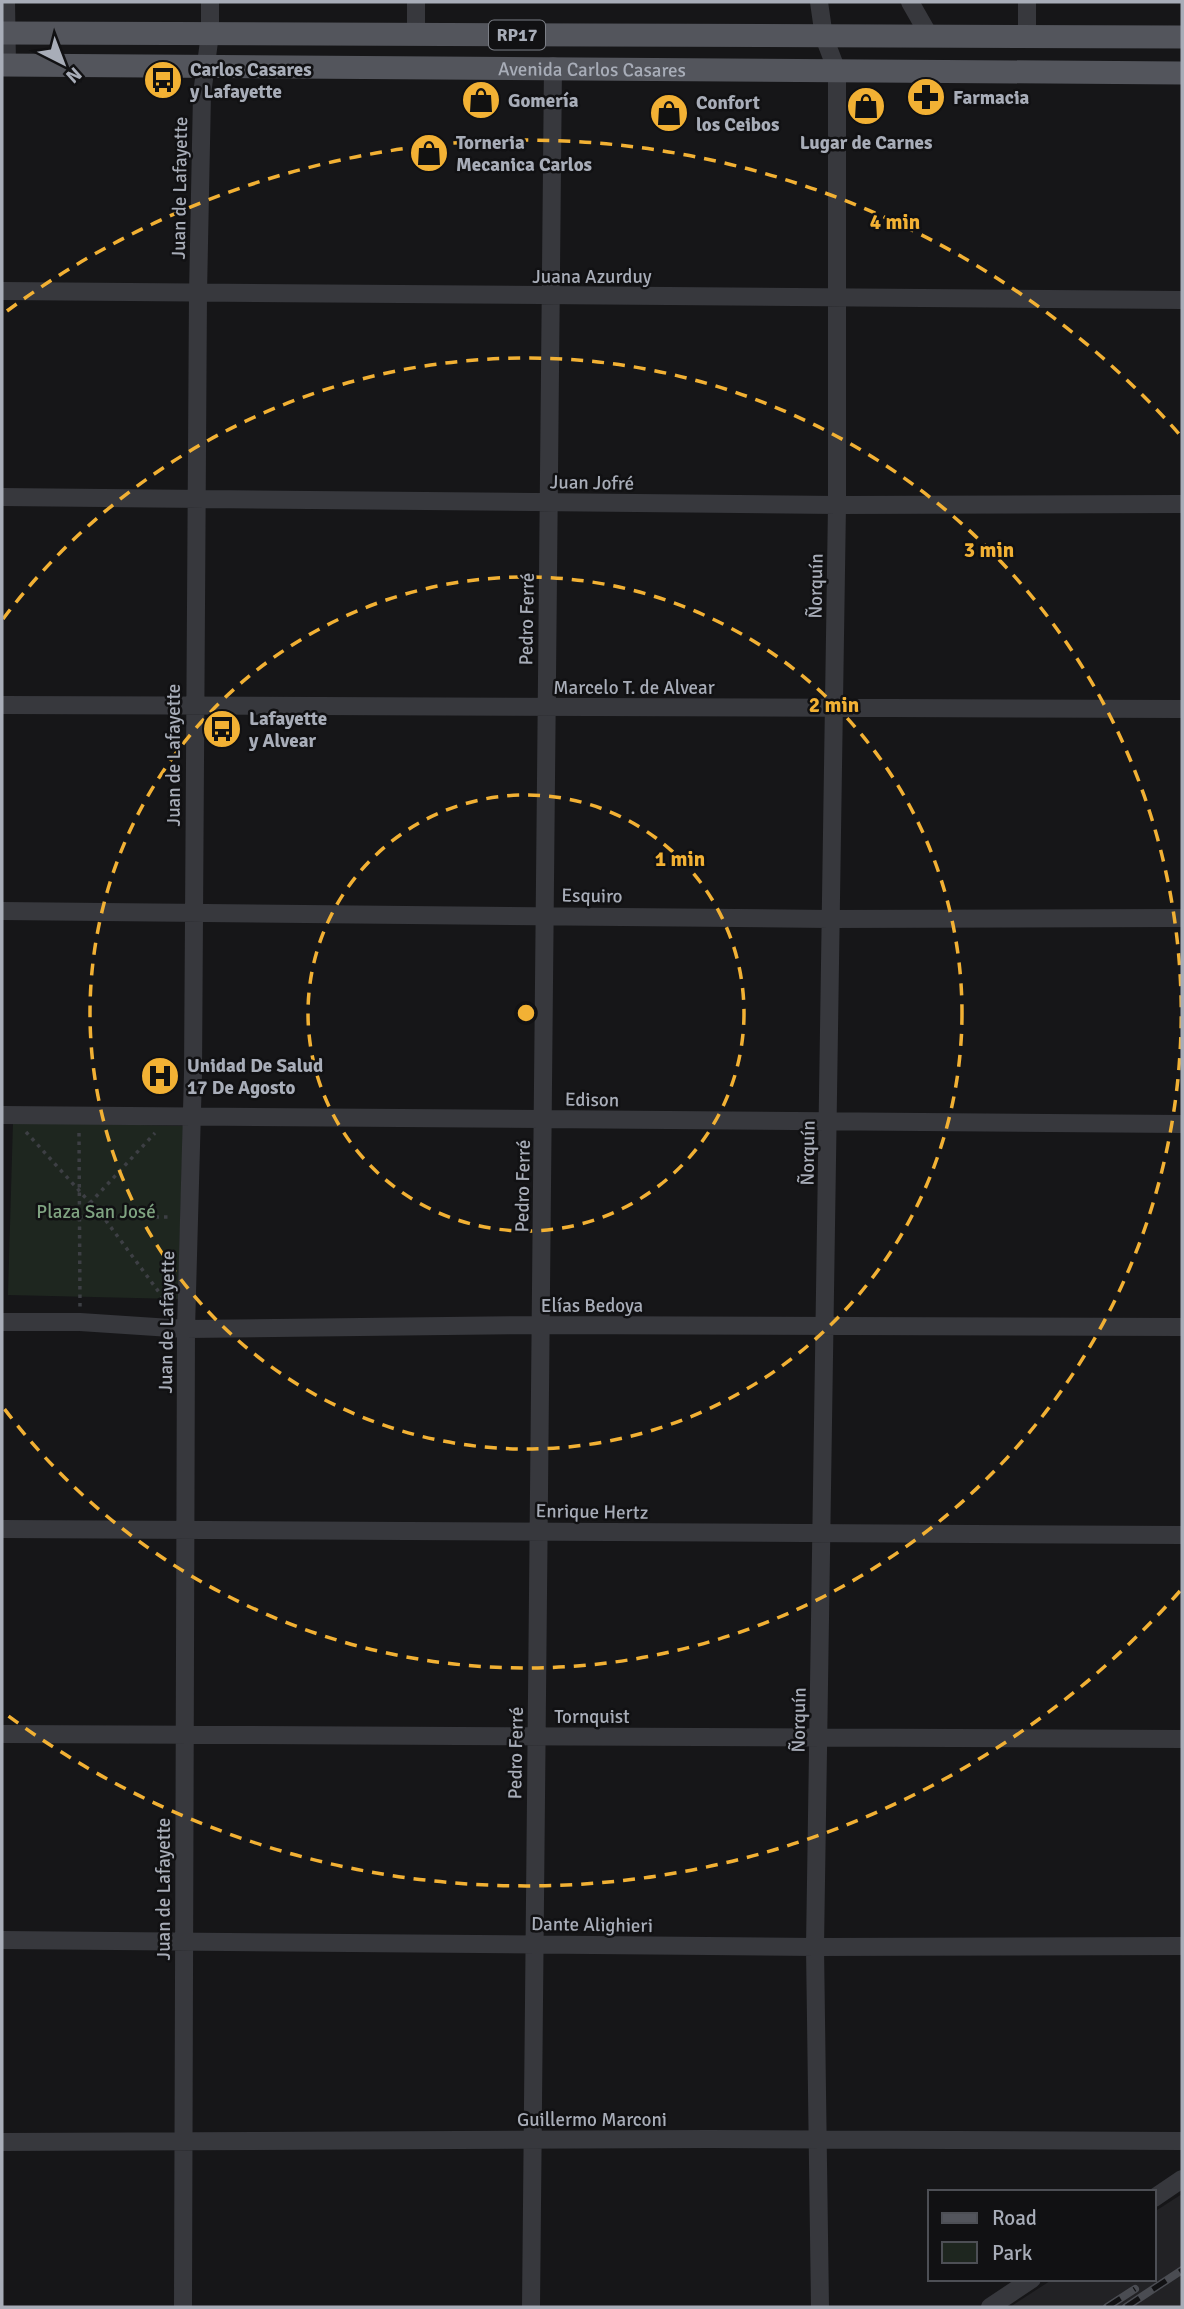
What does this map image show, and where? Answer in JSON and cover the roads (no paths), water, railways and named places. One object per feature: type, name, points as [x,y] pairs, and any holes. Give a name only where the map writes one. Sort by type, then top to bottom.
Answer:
[{"type":"main road","name":"Avenida Carlos Casares","points":[[4,33],[1182,37]]},
{"type":"main road","name":"Avenida Carlos Casares","points":[[4,65],[204,68],[553,66],[1182,73]]},
{"type":"street","points":[[4,65],[6,2]]},
{"type":"street","name":"Juan de Lafayette","points":[[183,2307],[186,1329],[194,913],[193,706],[198,294],[204,68],[210,34],[210,2]]},
{"type":"street","points":[[416,2],[416,34]]},
{"type":"street","name":"Ñorquín","points":[[820,2],[824,37],[837,71],[837,505],[815,1947],[820,2307]]},
{"type":"street","points":[[910,2],[930,37]]},
{"type":"street","points":[[1027,2],[1027,37]]},
{"type":"street","name":"Pedro Ferré","points":[[531,2307],[553,66]]},
{"type":"street","name":"Juana Azurduy","points":[[2,290],[198,294],[1182,300]]},
{"type":"street","name":"Juan Jofré","points":[[2,497],[837,505],[1182,504]]},
{"type":"street","name":"Marcelo T. de Alvear","points":[[2,705],[1182,709]]},
{"type":"street","name":"Esquiro","points":[[2,911],[829,919],[1182,918]]},
{"type":"street","name":"Edison","points":[[6,1115],[1182,1124]]},
{"type":"street","name":"Elías Bedoya","points":[[2,1322],[80,1322],[186,1329],[540,1325],[824,1328],[1182,1327]]},
{"type":"street","name":"Enrique Hertz","points":[[2,1529],[1182,1535]]},
{"type":"street","name":"Tornquist","points":[[2,1734],[1182,1739]]},
{"type":"street","name":"Dante Alighieri","points":[[2,1940],[815,1947],[1182,1946]]},
{"type":"street","name":"Guillermo Marconi","points":[[2,2142],[1182,2141]]},
{"type":"street","points":[[1156,2197],[1182,2179]]},
{"type":"street","points":[[990,2307],[1029,2281]]},
{"type":"railway","points":[[1126,2307],[1182,2270]]},
{"type":"railway","points":[[1107,2307],[1135,2289]]},
{"type":"place","name":"Carlos Casares y Lafayette","points":[[163,80]]},
{"type":"place","name":"Farmacia","points":[[926,97]]},
{"type":"place","name":"Gomería","points":[[481,100]]},
{"type":"place","name":"Lugar de Carnes","points":[[866,106]]},
{"type":"place","name":"Confort los Ceibos","points":[[669,113]]},
{"type":"place","name":"Torneria Mecanica Carlos","points":[[429,153]]},
{"type":"place","name":"Lafayette y Alvear","points":[[222,729]]},
{"type":"place","name":"Unidad De Salud 17 De Agosto","points":[[160,1076]]},
{"type":"park label","name":"Plaza San José","points":[[96,1211]]}]
